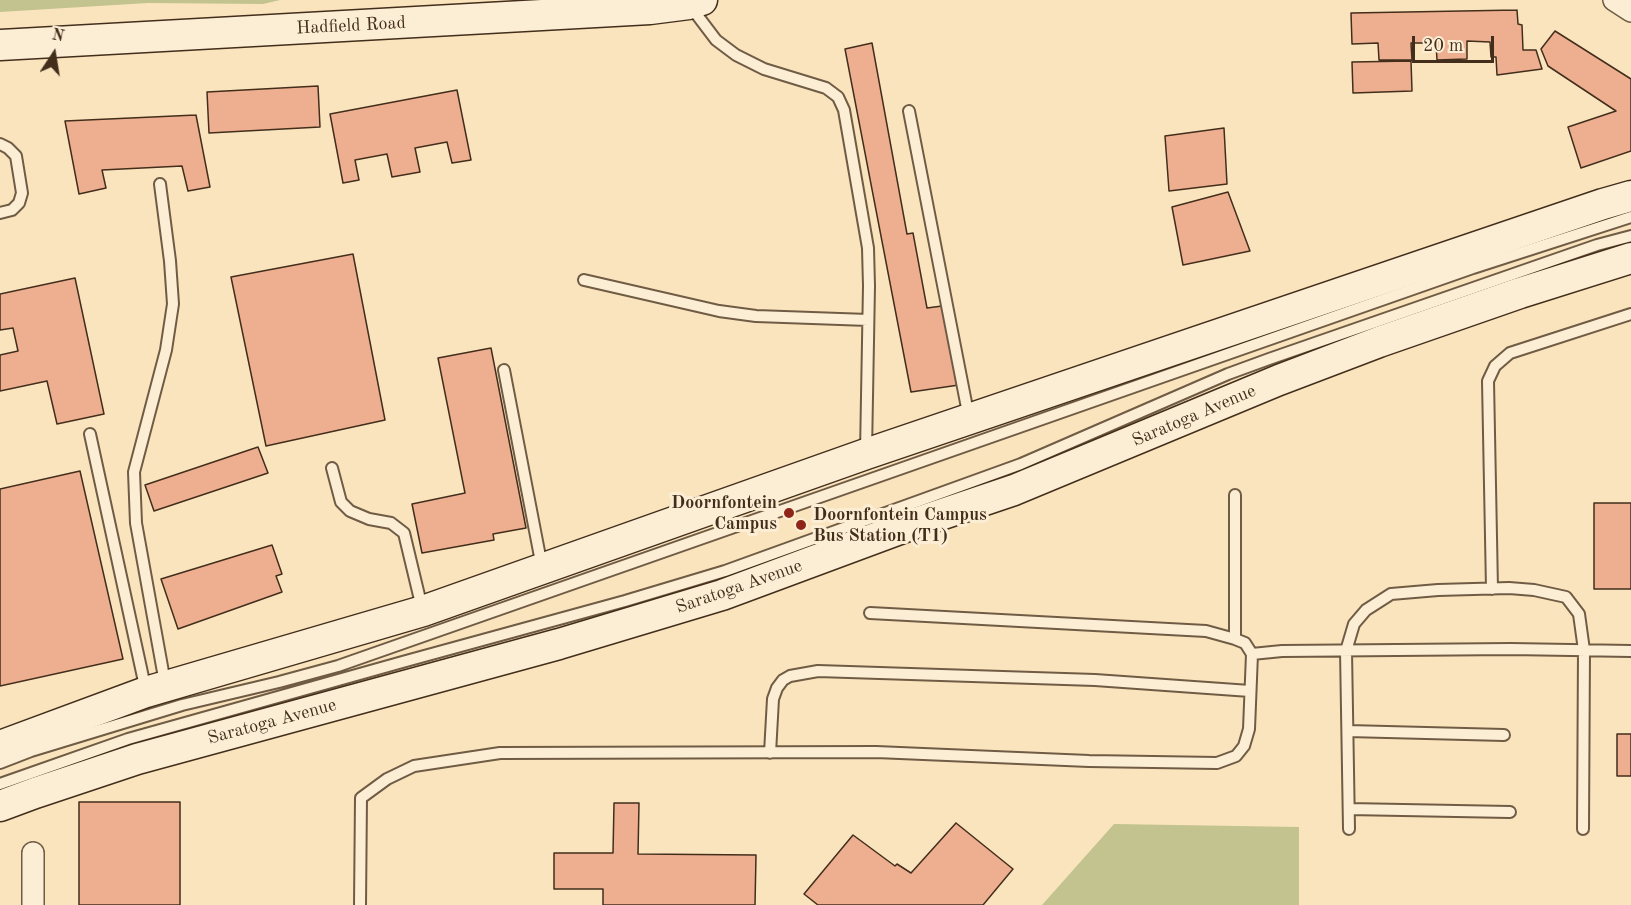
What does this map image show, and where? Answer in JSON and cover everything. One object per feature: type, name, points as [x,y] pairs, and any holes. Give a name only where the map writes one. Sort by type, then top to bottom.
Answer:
[{"type":"main road","name":"Hadfield Road","points":[[0,45],[638,10],[695,2]]},
{"type":"main road","points":[[0,746],[156,689],[423,611],[866,454],[972,430],[1592,207],[1631,196]]},
{"type":"main road","name":"Saratoga Avenue","points":[[0,806],[137,759],[558,644],[722,596],[916,523],[1014,490],[1279,380],[1346,355],[1520,293],[1631,258]]},
{"type":"street","points":[[1614,0],[1631,11]]},
{"type":"street","points":[[33,853],[33,905]]},
{"type":"lane","points":[[695,2],[716,39],[736,55],[765,69],[826,88],[838,97],[844,110],[868,248],[866,454]]},
{"type":"lane","points":[[909,111],[972,430]]},
{"type":"lane","points":[[0,144],[16,156],[22,193],[19,203],[12,210],[0,213]]},
{"type":"lane","points":[[156,689],[136,523],[134,471],[166,350],[172,304],[171,261],[160,184]]},
{"type":"lane","points":[[0,763],[182,705],[338,666],[972,430],[1149,383],[1473,268],[1631,217]]},
{"type":"lane","points":[[0,784],[128,739],[626,601],[724,571],[1021,464],[1259,362],[1586,249],[1631,236]]},
{"type":"lane","points":[[584,280],[718,311],[756,316],[868,320]]},
{"type":"lane","points":[[1492,589],[1488,381],[1495,366],[1510,353],[1631,314]]},
{"type":"lane","points":[[504,370],[543,569]]},
{"type":"lane","points":[[90,434],[156,689]]},
{"type":"lane","points":[[332,468],[342,502],[350,511],[369,519],[391,523],[404,533],[423,611]]},
{"type":"lane","points":[[1234,495],[1235,639]]},
{"type":"lane","points":[[1349,829],[1346,651],[1354,624],[1366,610],[1391,594],[1509,588],[1534,590],[1566,597],[1579,614],[1584,650],[1582,829]]},
{"type":"lane","points":[[360,905],[362,798],[373,787],[414,766],[500,753],[876,752],[1089,761],[1217,763],[1236,756],[1244,746],[1249,729],[1252,654],[1245,644],[1235,639],[1206,631],[870,613]]},
{"type":"lane","points":[[1252,654],[1282,651],[1511,649],[1631,651]]},
{"type":"lane","points":[[770,753],[772,699],[777,688],[783,680],[790,676],[818,672],[1095,680],[1250,691]]},
{"type":"lane","points":[[1348,731],[1504,735]]},
{"type":"lane","points":[[1349,809],[1510,812]]},
{"type":"green space","points":[[0,0],[280,0],[263,4],[148,3],[0,12]]},
{"type":"green space","points":[[1114,824],[1299,827],[1299,905],[1042,905]]},
{"type":"building","points":[[1517,10],[1518,24],[1522,25],[1523,50],[1536,50],[1542,69],[1497,75],[1496,57],[1491,57],[1490,42],[1467,41],[1467,59],[1437,60],[1436,43],[1411,43],[1412,60],[1379,60],[1378,43],[1352,44],[1351,13]]},
{"type":"building","points":[[1555,31],[1631,79],[1631,151],[1581,168],[1568,127],[1616,111],[1548,66],[1541,49]]},
{"type":"building","points":[[872,43],[907,234],[913,233],[927,308],[942,306],[959,385],[911,392],[845,49]]},
{"type":"building","points":[[1411,61],[1412,91],[1353,93],[1352,62]]},
{"type":"building","points":[[318,86],[320,127],[209,133],[207,92]]},
{"type":"building","points":[[457,90],[471,160],[452,163],[447,142],[415,148],[420,172],[392,177],[387,154],[355,160],[359,180],[343,183],[330,114]]},
{"type":"building","points":[[196,115],[210,187],[188,191],[182,166],[102,170],[106,188],[79,194],[65,121]]},
{"type":"building","points":[[1224,128],[1227,184],[1169,191],[1165,136]]},
{"type":"building","points":[[1228,192],[1250,251],[1183,265],[1172,207]]},
{"type":"building","points":[[353,254],[385,420],[266,446],[231,277]]},
{"type":"building","points":[[75,278],[104,414],[57,424],[47,381],[0,391],[0,355],[18,351],[13,328],[0,330],[0,294]]},
{"type":"building","points":[[491,348],[526,528],[493,534],[494,540],[422,553],[412,504],[465,493],[438,358]]},
{"type":"building","points":[[258,447],[268,473],[154,511],[145,485]]},
{"type":"building","points":[[80,471],[123,659],[0,686],[0,489]]},
{"type":"building","points":[[1594,503],[1631,503],[1631,589],[1594,589]]},
{"type":"building","points":[[272,545],[282,574],[276,576],[282,592],[178,629],[161,579]]},
{"type":"building","points":[[1617,734],[1631,734],[1631,776],[1617,776]]},
{"type":"building","points":[[79,802],[180,802],[180,905],[79,905]]},
{"type":"building","points":[[614,803],[639,803],[638,854],[756,855],[755,905],[603,905],[603,889],[554,889],[554,853],[613,853]]},
{"type":"building","points":[[956,823],[1013,869],[983,905],[818,905],[804,894],[853,835],[895,866],[897,864],[911,873]]},
{"type":"place","name":"Doornfontein Campus","points":[[789,513]]},
{"type":"place","name":"Doornfontein Campus Bus Station (T1)","points":[[801,525]]}]
